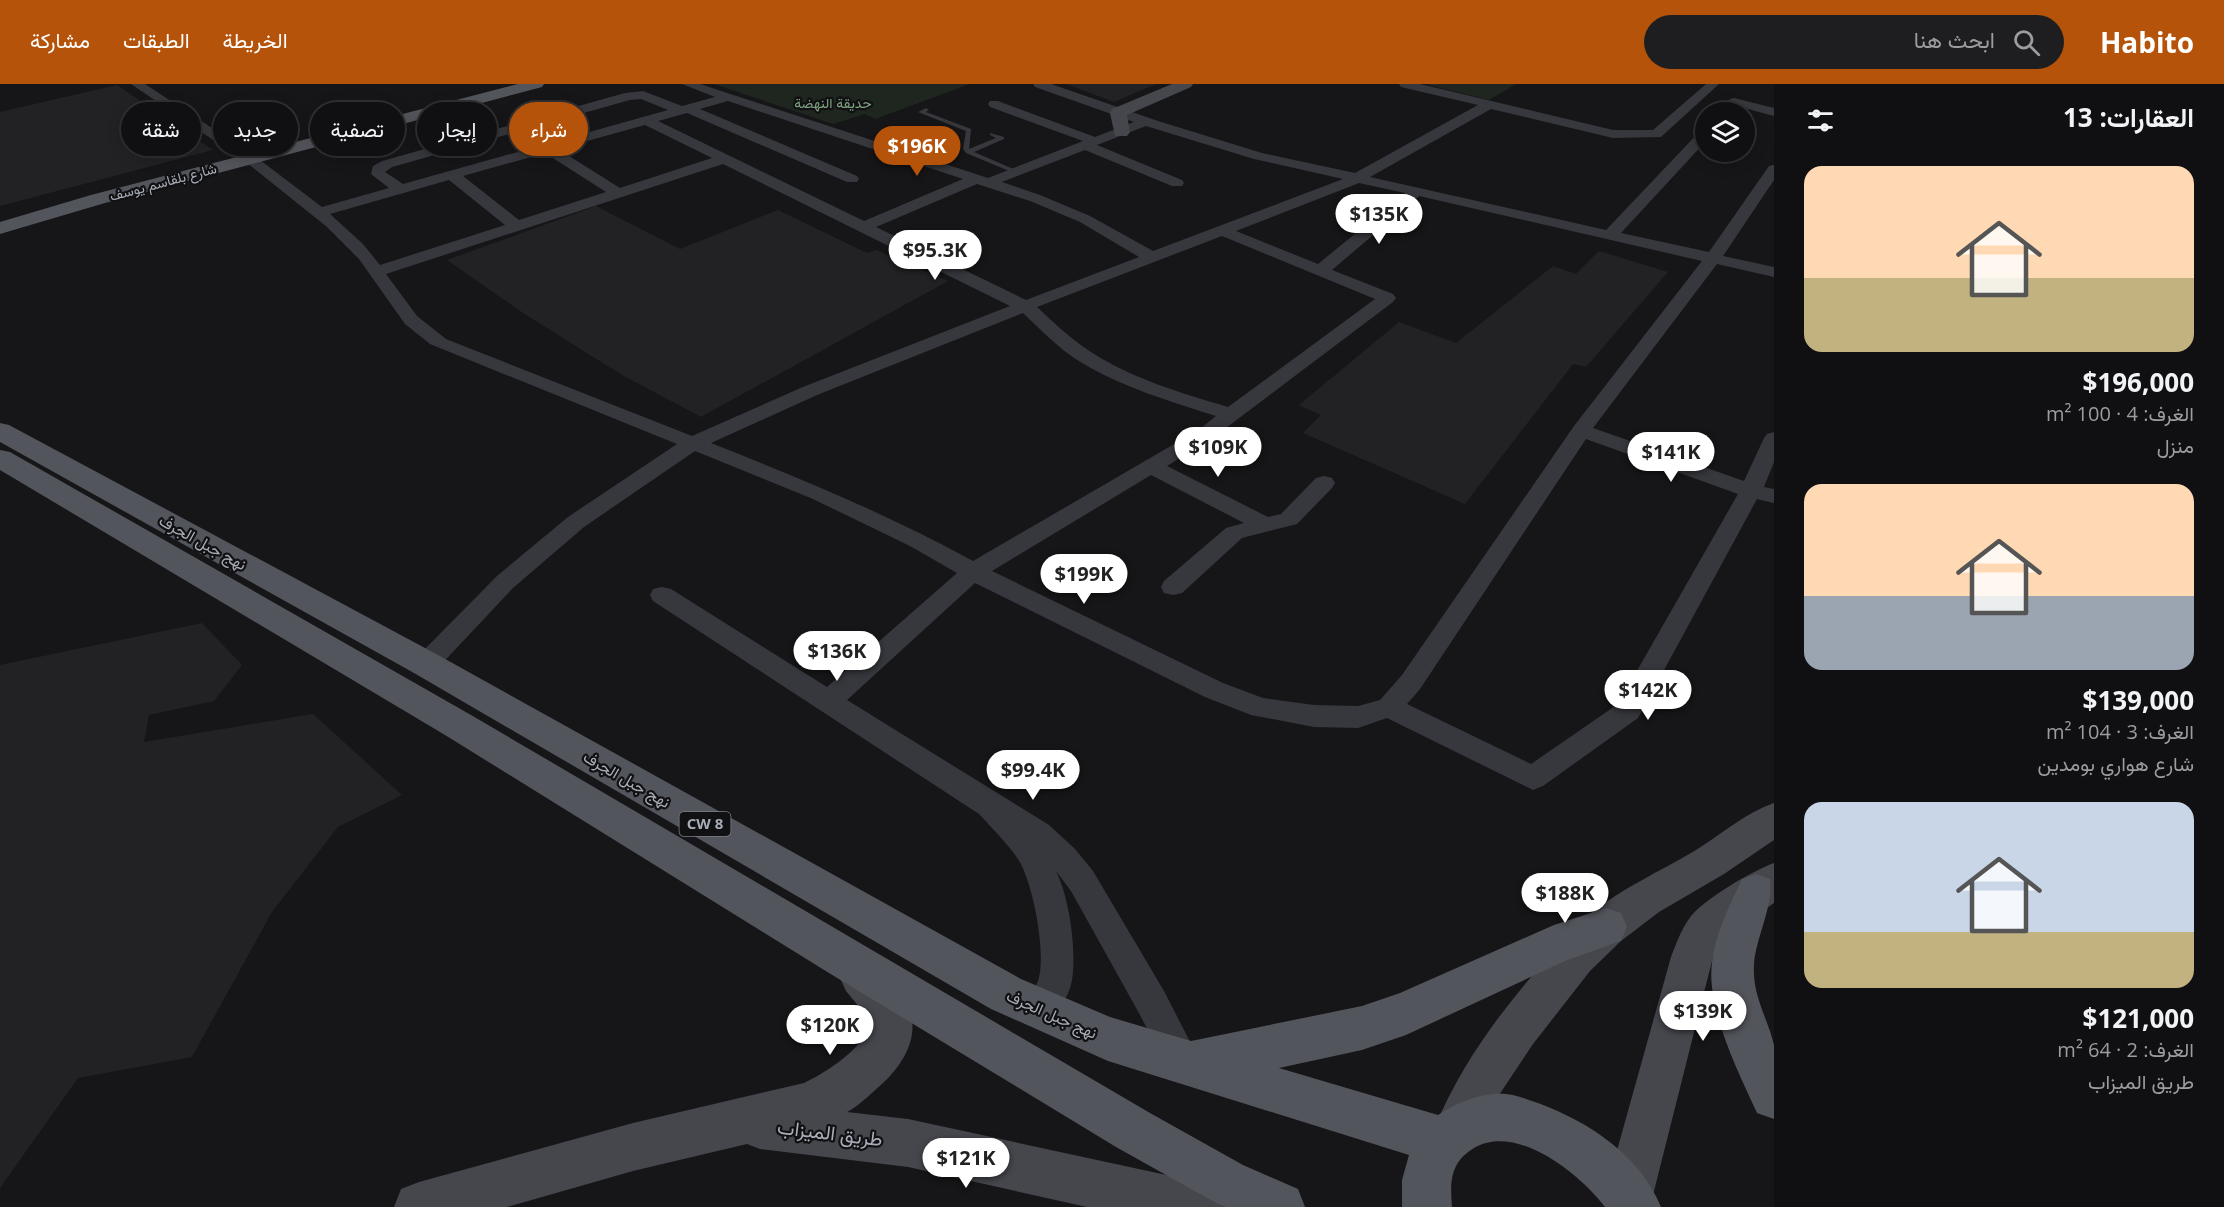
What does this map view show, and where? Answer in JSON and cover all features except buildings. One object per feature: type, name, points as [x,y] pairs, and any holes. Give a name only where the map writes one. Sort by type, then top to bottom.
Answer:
[{"type":"main road","name":"شارع بلقاسم يوسف","points":[[298,142],[507,84]]},
{"type":"main road","name":"شارع بلقاسم يوسف","points":[[298,143],[537,84]]},
{"type":"main road","name":"شارع بلقاسم يوسف","points":[[0,217],[246,156]]},
{"type":"main road","name":"شارع بلقاسم يوسف","points":[[0,228],[246,156]]},
{"type":"main road","name":"نهج جبل الجرف","points":[[0,431],[426,664],[946,962],[1041,1010],[1108,1039],[1451,1134]]},
{"type":"main road","name":"نهج جبل الجرف","points":[[0,458],[458,725],[844,959],[1133,1130],[1226,1182],[1280,1207]]},
{"type":"main road","points":[[1765,887],[1733,964],[1736,993],[1745,1030],[1760,1069],[1774,1096]]},
{"type":"main road","points":[[1187,1062],[1362,1028],[1406,1013],[1554,945],[1606,927]]},
{"type":"main road","points":[[1427,1207],[1425,1194],[1428,1168],[1437,1146],[1473,1120],[1498,1118],[1525,1122],[1552,1132],[1580,1149],[1606,1171],[1633,1202]]},
{"type":"street","points":[[137,84],[213,134]]},
{"type":"street","points":[[688,84],[1059,207],[1152,258]]},
{"type":"street","points":[[1040,84],[1118,113],[1259,156],[1774,272]]},
{"type":"street","points":[[1118,113],[1185,84]]},
{"type":"street","points":[[1405,84],[1613,134],[1656,134],[1713,84]]},
{"type":"street","points":[[400,189],[378,174],[378,169],[387,164],[629,96],[643,95],[683,109],[852,179]]},
{"type":"street","points":[[588,136],[726,98]]},
{"type":"street","points":[[994,104],[1090,143],[1177,183]]},
{"type":"street","points":[[426,664],[505,582],[576,522],[693,443],[810,391],[1356,179],[1488,105]]},
{"type":"street","points":[[1755,107],[1774,112]]},
{"type":"street","points":[[1118,113],[1121,132]]},
{"type":"street","points":[[645,120],[1025,306],[1066,344],[1097,363],[1140,383],[1232,415]]},
{"type":"street","points":[[864,227],[982,181],[1016,172],[1146,122]]},
{"type":"street","points":[[1610,235],[1695,145]]},
{"type":"street","points":[[246,156],[320,212],[358,247],[378,271],[410,319],[440,343],[821,494],[918,541],[973,572],[1214,690],[1261,708],[1314,716],[1358,717],[1389,707],[1411,682],[1581,430],[1713,258],[1774,169]]},
{"type":"street","points":[[320,212],[519,156]]},
{"type":"street","points":[[560,156],[618,193]]},
{"type":"street","points":[[378,271],[723,159]]},
{"type":"street","points":[[452,175],[517,226]]},
{"type":"street","points":[[1320,271],[1416,192]]},
{"type":"street","points":[[828,702],[973,572],[1152,467],[1232,415],[1386,298],[1223,231]]},
{"type":"street","points":[[1581,430],[1762,494]]},
{"type":"street","points":[[1389,707],[1533,778],[1628,711],[1762,494],[1774,438]]},
{"type":"street","points":[[1152,467],[1266,525]]},
{"type":"street","points":[[1173,587],[1234,533],[1289,519],[1324,483]]},
{"type":"street","points":[[662,595],[989,805],[1038,834],[1070,865],[1106,922],[1187,1062]]},
{"type":"street","points":[[989,805],[1029,850],[1046,884],[1055,934],[1057,962],[1055,981],[1041,1010]]},
{"type":"street","points":[[1451,1134],[1483,1079],[1517,1028],[1575,957],[1606,927],[1645,899],[1710,862],[1774,819]]},
{"type":"street","points":[[1633,1202],[1692,957],[1704,931],[1716,919],[1765,887]]},
{"type":"street","name":"طريق الميزاب","points":[[419,1207],[633,1147],[805,1106],[835,1093],[876,1060],[886,1046],[892,1024],[890,1010],[844,959]]},
{"type":"street","name":"طريق الميزاب","points":[[743,1122],[908,1143],[1199,1207]]},
{"type":"lane","points":[[926,110],[921,112],[969,130],[966,149],[968,152]]},
{"type":"lane","points":[[968,152],[1002,138],[992,134]]},
{"type":"lane","points":[[968,152],[1016,172]]},
{"type":"shaded area","points":[[1066,84],[1156,84],[1114,102]]},
{"type":"shaded area","points":[[117,85],[142,102],[121,102],[121,156],[190,156],[0,206],[0,112]]},
{"type":"shaded area","points":[[201,142],[213,150],[201,153]]},
{"type":"shaded area","points":[[596,206],[680,249],[778,210],[867,253],[876,250],[948,281],[701,417],[622,375],[523,313],[447,260]]},
{"type":"shaded area","points":[[1599,251],[1668,272],[1586,367],[1573,364],[1465,504],[1303,433],[1321,415],[1299,405],[1399,322],[1456,343],[1553,266],[1576,274]]},
{"type":"shaded area","points":[[202,623],[242,665],[214,701],[149,715],[144,742],[313,714],[402,795],[338,827],[272,912],[192,1057],[78,1078],[0,1188],[0,665]]},
{"type":"green space","name":"حديقة النهضة","points":[[714,84],[970,84],[875,119],[865,114],[833,124]]},
{"type":"green space","points":[[1425,84],[1516,84],[1489,100]]}]
